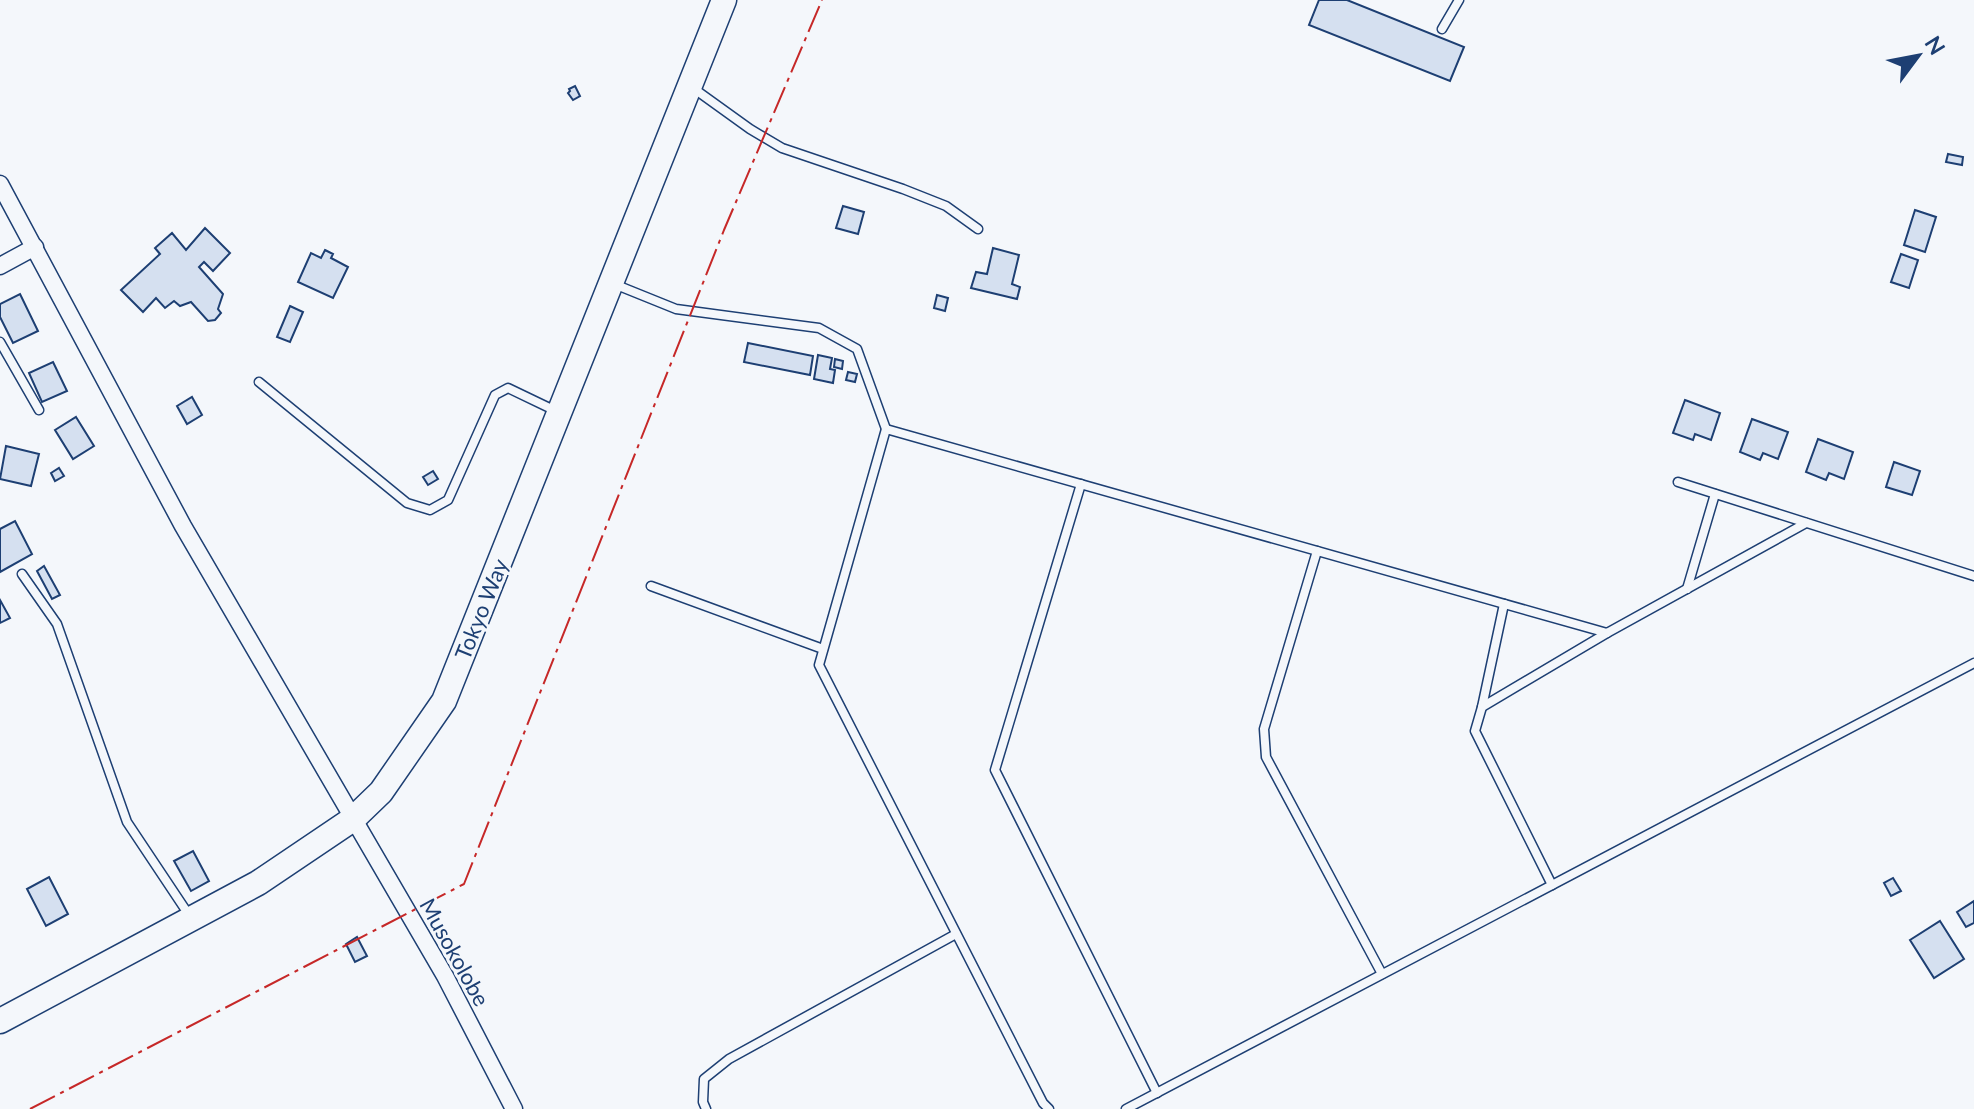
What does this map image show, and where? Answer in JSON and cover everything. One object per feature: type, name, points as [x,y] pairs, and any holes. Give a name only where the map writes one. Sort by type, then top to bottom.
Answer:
[{"type":"street","name":"Tokyo Way","points":[[0,1021],[258,883],[353,819],[381,792],[444,701],[724,0]]},
{"type":"street","name":"Musokolobe","points":[[0,184],[183,526],[445,976],[514,1109]]},
{"type":"street","points":[[0,266],[35,247]]},
{"type":"lane","points":[[1442,29],[1459,0]]},
{"type":"lane","points":[[690,85],[750,129],[782,148],[946,206],[978,229]]},
{"type":"lane","points":[[611,283],[676,309],[819,328],[857,349],[886,429],[819,665],[1043,1103],[1049,1109]]},
{"type":"lane","points":[[0,342],[39,410]]},
{"type":"lane","points":[[259,382],[407,503],[430,510],[448,500],[495,395],[508,388],[559,412]]},
{"type":"lane","points":[[886,429],[1607,633]]},
{"type":"lane","points":[[1678,482],[1974,576]]},
{"type":"lane","points":[[1081,484],[995,770],[1157,1093]]},
{"type":"lane","points":[[1687,589],[1715,494]]},
{"type":"lane","points":[[1482,707],[1607,633],[1806,523]]},
{"type":"lane","points":[[1317,551],[1264,729],[1266,757],[1382,974]]},
{"type":"lane","points":[[22,574],[57,624],[127,822],[191,919]]},
{"type":"lane","points":[[651,586],[823,649]]},
{"type":"lane","points":[[1504,604],[1475,731],[1552,885]]},
{"type":"lane","points":[[1126,1109],[1974,663]]},
{"type":"lane","points":[[706,1109],[703,1102],[704,1079],[729,1059],[956,934]]},
{"type":"building","points":[[1319,0],[1347,0],[1464,47],[1450,81],[1309,25]]},
{"type":"building","points":[[575,86],[580,96],[573,100],[568,93]]},
{"type":"building","points":[[1948,154],[1963,157],[1962,165],[1946,162]]},
{"type":"building","points":[[843,206],[864,212],[858,234],[836,228]]},
{"type":"building","points":[[1915,210],[1936,217],[1925,252],[1904,245]]},
{"type":"building","points":[[205,228],[230,253],[213,271],[204,262],[199,267],[223,294],[218,309],[221,313],[215,320],[208,321],[191,302],[180,306],[174,301],[165,308],[156,298],[143,312],[121,290],[160,254],[155,248],[172,233],[186,250]]},
{"type":"building","points":[[993,248],[1019,255],[1012,284],[1020,287],[1017,299],[971,288],[976,272],[987,274]]},
{"type":"building","points":[[325,250],[333,254],[331,258],[348,267],[333,298],[298,282],[311,253],[321,258]]},
{"type":"building","points":[[1901,254],[1918,260],[1909,288],[1891,282]]},
{"type":"building","points":[[20,294],[38,331],[13,343],[0,317],[0,304]]},
{"type":"building","points":[[937,295],[948,298],[945,311],[934,308]]},
{"type":"building","points":[[290,306],[303,312],[290,342],[277,337]]},
{"type":"building","points":[[748,343],[813,356],[810,375],[744,362]]},
{"type":"building","points":[[818,355],[832,358],[830,369],[835,370],[833,383],[814,379]]},
{"type":"building","points":[[835,359],[843,361],[842,369],[834,367]]},
{"type":"building","points":[[53,362],[67,391],[42,402],[29,373]]},
{"type":"building","points":[[848,372],[857,374],[855,382],[846,380]]},
{"type":"building","points":[[192,397],[202,415],[187,424],[177,406]]},
{"type":"building","points":[[1685,400],[1720,413],[1711,440],[1695,434],[1693,440],[1673,433]]},
{"type":"building","points":[[76,417],[94,446],[73,459],[55,430]]},
{"type":"building","points":[[1752,419],[1788,432],[1778,459],[1763,453],[1760,460],[1740,452]]},
{"type":"building","points":[[1818,439],[1853,452],[1844,479],[1829,473],[1826,480],[1806,472]]},
{"type":"building","points":[[6,446],[39,454],[31,486],[0,479]]},
{"type":"building","points":[[1894,462],[1920,471],[1912,495],[1886,487]]},
{"type":"building","points":[[59,468],[64,476],[55,481],[51,473]]},
{"type":"building","points":[[433,471],[438,479],[428,485],[423,477]]},
{"type":"building","points":[[15,521],[32,554],[0,572],[0,529]]},
{"type":"building","points":[[44,566],[60,595],[52,599],[37,571]]},
{"type":"building","points":[[0,600],[10,618],[0,623]]},
{"type":"building","points":[[193,851],[209,881],[191,891],[174,861]]},
{"type":"building","points":[[49,877],[68,914],[46,926],[27,889]]},
{"type":"building","points":[[1893,878],[1901,891],[1891,896],[1884,883]]},
{"type":"building","points":[[1974,901],[1974,923],[1966,927],[1957,912]]},
{"type":"building","points":[[1940,921],[1964,959],[1934,978],[1910,940]]},
{"type":"building","points":[[357,937],[367,956],[355,962],[346,944]]},
{"type":"power","points":[[30,1109],[464,884],[724,230],[822,0]]}]
